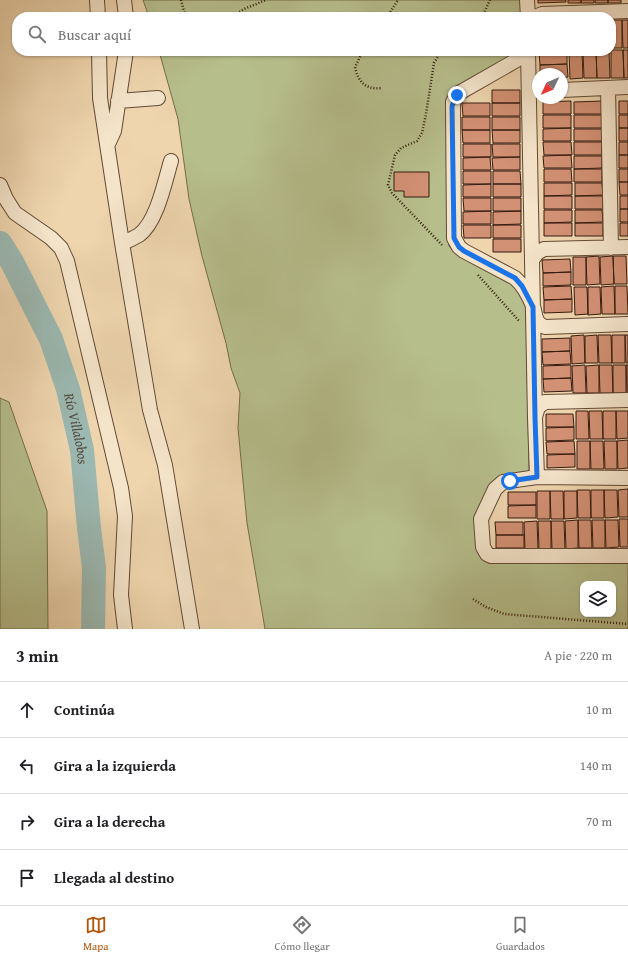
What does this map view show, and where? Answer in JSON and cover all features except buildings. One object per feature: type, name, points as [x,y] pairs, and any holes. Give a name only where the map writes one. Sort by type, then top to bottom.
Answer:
[{"type":"street","points":[[97,0],[98,12]]},
{"type":"street","points":[[124,0],[125,12]]},
{"type":"street","points":[[527,0],[528,12]]},
{"type":"street","points":[[599,12],[628,11]]},
{"type":"street","points":[[99,56],[100,98],[122,243],[150,410],[165,465],[192,629]]},
{"type":"street","points":[[107,147],[114,131],[125,56]]},
{"type":"street","points":[[521,56],[515,61],[459,93],[453,102],[454,234],[457,243],[464,251],[515,278],[526,293],[533,307],[534,315],[538,323],[545,327],[628,324]]},
{"type":"street","points":[[528,56],[537,477]]},
{"type":"street","points":[[528,79],[532,87]]},
{"type":"street","points":[[568,90],[628,87]]},
{"type":"street","points":[[608,88],[611,248]]},
{"type":"street","points":[[118,101],[158,98]]},
{"type":"street","points":[[122,243],[139,235],[154,216],[171,161]]},
{"type":"street","points":[[0,185],[6,199],[15,213],[51,238],[61,248],[67,261],[121,488],[125,516],[121,594],[125,629]]},
{"type":"street","points":[[532,260],[537,253],[544,249],[628,247]]},
{"type":"street","points":[[535,417],[538,407],[544,402],[628,400]]},
{"type":"street","points":[[628,478],[537,477],[503,482],[495,489],[481,519],[483,547],[487,554],[496,557],[628,556]]},
{"type":"path","points":[[181,0],[184,12]]},
{"type":"path","points":[[241,12],[266,0]]},
{"type":"path","points":[[390,12],[398,0]]},
{"type":"path","points":[[484,12],[490,0]]},
{"type":"path","points":[[360,56],[355,67],[357,76],[366,86],[373,89],[381,88]]},
{"type":"path","points":[[474,598],[486,608],[504,614],[628,624]]},
{"type":"green space","points":[[143,0],[521,0],[521,12],[147,12]]},
{"type":"green space","points":[[160,56],[511,56],[457,88],[448,240],[449,246],[453,251],[488,269],[517,288],[526,305],[529,470],[527,473],[499,477],[493,481],[479,550],[628,561],[628,629],[265,629],[247,523],[238,428],[240,393],[231,368],[226,343],[202,256],[189,199],[178,119]]},
{"type":"green space","points":[[0,398],[9,402],[47,511],[48,629],[0,629]]},
{"type":"waterway","name":"Río Villalobos","points":[[0,243],[12,262],[51,339],[68,389],[82,450],[94,568],[93,629]]},
{"type":"route","points":[[457,95],[454,98],[452,106],[454,238],[459,247],[464,251],[515,278],[522,286],[533,307],[537,477],[510,481]]}]
